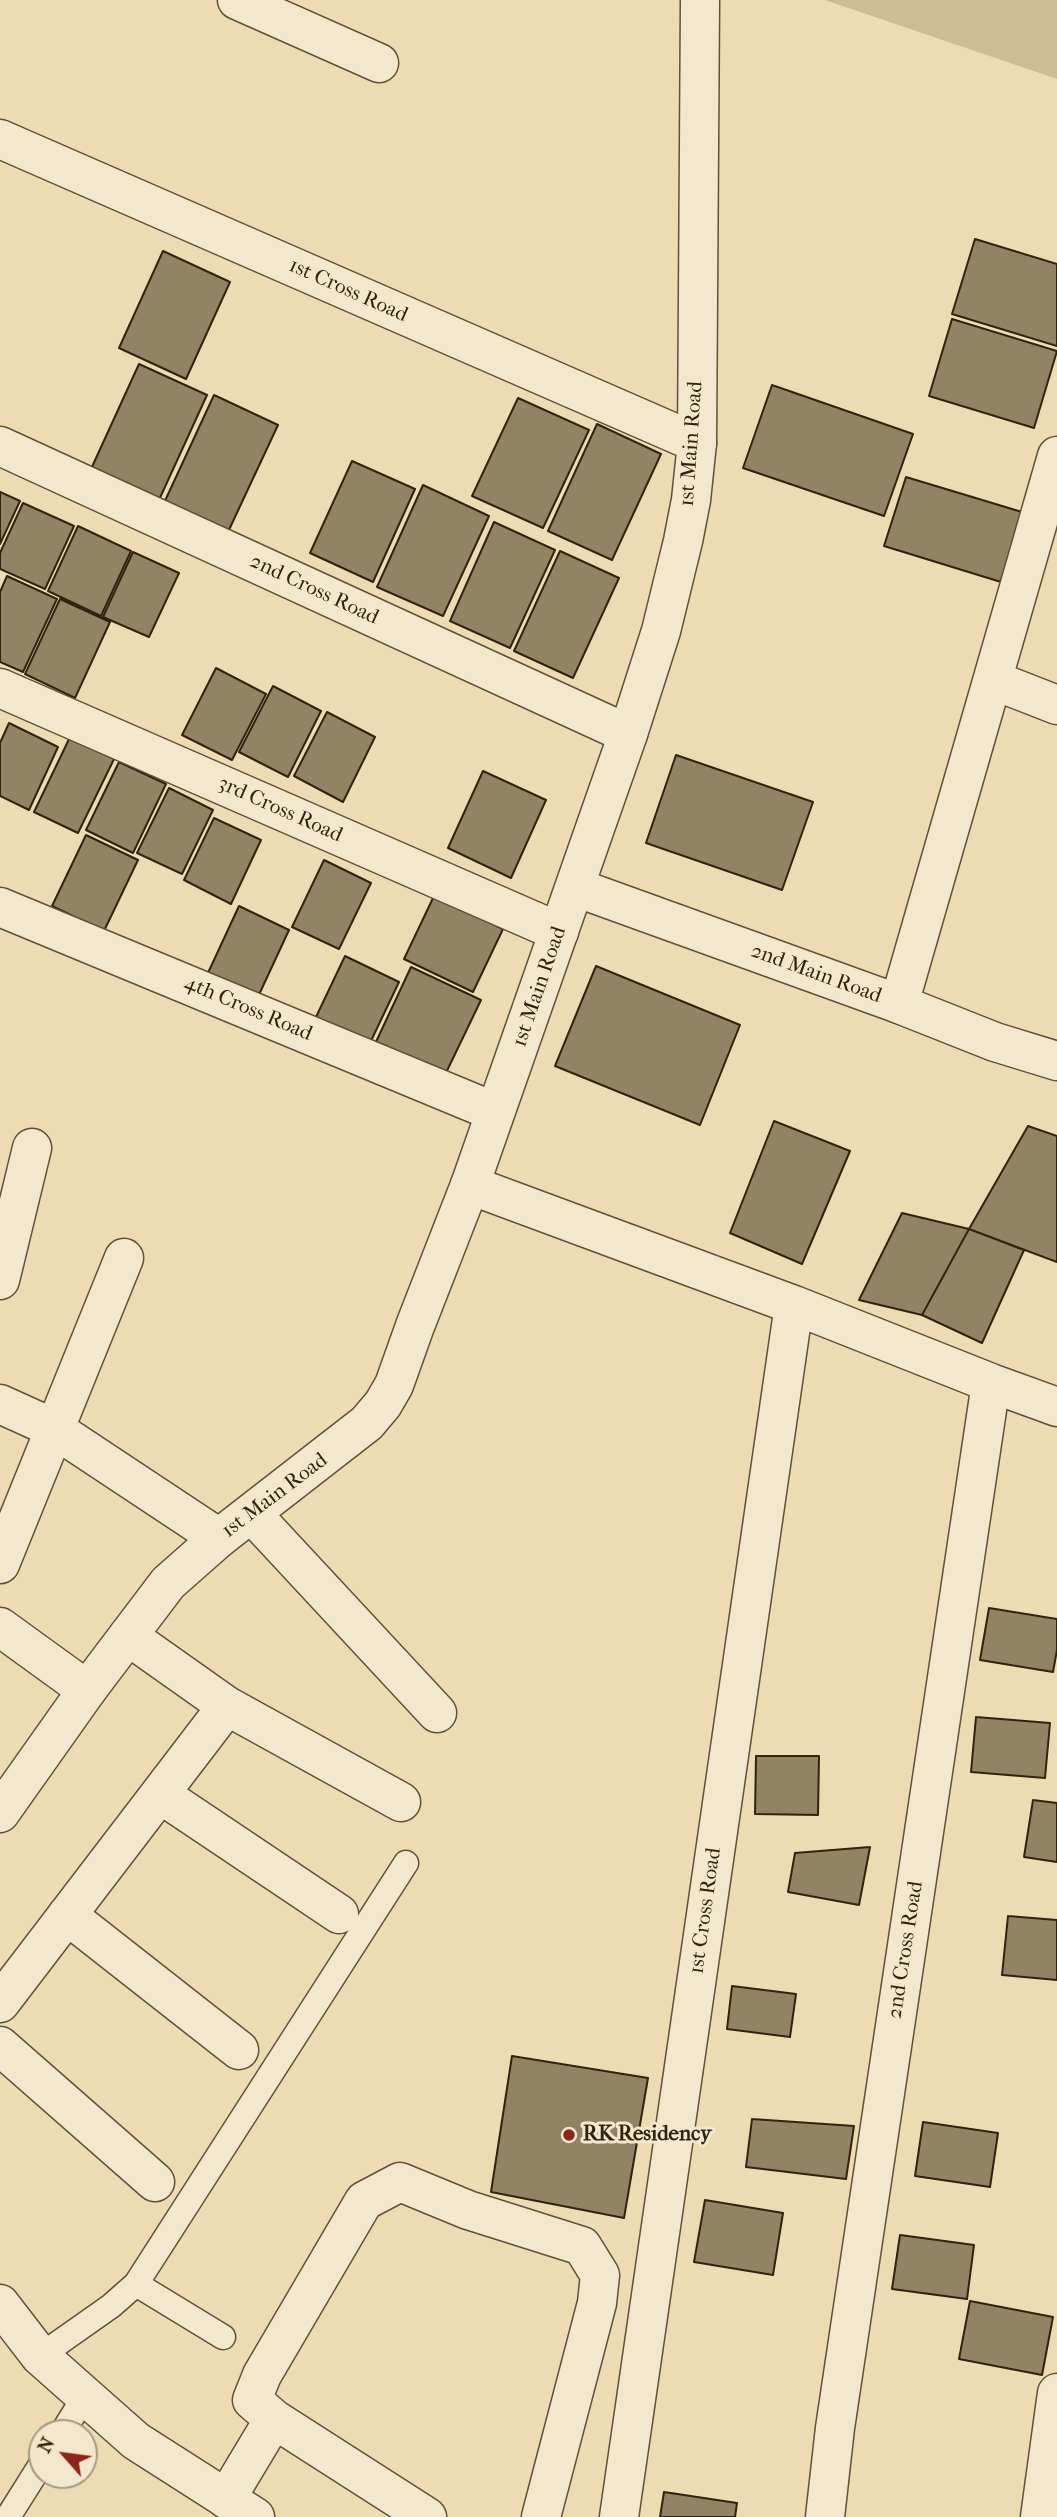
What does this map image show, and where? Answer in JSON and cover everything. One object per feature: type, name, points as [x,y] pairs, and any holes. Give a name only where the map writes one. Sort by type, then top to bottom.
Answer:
[{"type":"street","points":[[237,0],[379,63]]},
{"type":"street","name":"1st Main Road","points":[[5,1798],[168,1583],[219,1538],[368,1423],[394,1385],[470,1185],[628,734],[661,631],[678,562],[691,500],[697,443],[700,0]]},
{"type":"street","name":"1st Cross Road","points":[[0,139],[697,443]]},
{"type":"street","name":"2nd Cross Road","points":[[0,446],[628,734]]},
{"type":"street","points":[[899,1004],[1057,456]]},
{"type":"street","points":[[992,680],[1057,705]]},
{"type":"street","name":"3rd Cross Road","points":[[0,688],[559,932]]},
{"type":"street","name":"2nd Main Road","points":[[575,887],[899,1004],[995,1042],[1057,1061]]},
{"type":"street","name":"4th Cross Road","points":[[0,906],[495,1112]]},
{"type":"street","points":[[0,1280],[11,1188],[32,1148]]},
{"type":"street","points":[[470,1185],[794,1305],[1057,1407]]},
{"type":"street","points":[[0,1564],[124,1258]]},
{"type":"street","name":"1st Cross Road","points":[[619,2517],[794,1305]]},
{"type":"street","name":"2nd Cross Road","points":[[825,2517],[835,2428],[991,1383]]},
{"type":"street","points":[[0,1404],[53,1428],[219,1538]]},
{"type":"street","points":[[252,1514],[437,1713]]},
{"type":"street","points":[[0,1627],[87,1690]]},
{"type":"street","points":[[128,1636],[227,1706],[401,1802]]},
{"type":"street","points":[[0,2003],[227,1706]]},
{"type":"street","points":[[160,1794],[339,1914]]},
{"type":"street","points":[[67,1914],[239,2050]]},
{"type":"street","points":[[0,2046],[155,2182]]},
{"type":"street","points":[[427,2517],[274,2419],[252,2400],[262,2375],[363,2201],[400,2182],[468,2210],[582,2246],[600,2275],[597,2303],[541,2517]]},
{"type":"street","points":[[0,2304],[40,2356],[136,2441],[241,2508],[274,2419]]},
{"type":"street","points":[[586,2341],[644,2342]]},
{"type":"street","points":[[1040,2517],[1057,2393]]},
{"type":"lane","points":[[40,2356],[111,2306],[136,2284],[406,1863]]},
{"type":"lane","points":[[136,2284],[223,2337]]},
{"type":"lane","points":[[71,2419],[85,2396]]},
{"type":"lane","points":[[8,2517],[28,2485]]},
{"type":"shaded area","points":[[825,0],[1057,0],[1057,79]]},
{"type":"building","points":[[975,239],[1057,264],[1057,346],[952,314]]},
{"type":"building","points":[[163,251],[230,282],[186,379],[119,348]]},
{"type":"building","points":[[952,319],[1057,351],[1034,428],[929,396]]},
{"type":"building","points":[[139,364],[207,395],[159,500],[91,469]]},
{"type":"building","points":[[772,385],[913,434],[884,516],[743,468]]},
{"type":"building","points":[[214,395],[278,425],[228,532],[164,503]]},
{"type":"building","points":[[518,398],[589,430],[543,528],[472,496]]},
{"type":"building","points":[[597,424],[661,454],[612,560],[548,531]]},
{"type":"building","points":[[352,461],[415,489],[373,582],[310,553]]},
{"type":"building","points":[[906,477],[1022,512],[1001,582],[884,546]]},
{"type":"building","points":[[423,485],[489,516],[443,616],[377,587]]},
{"type":"building","points":[[0,492],[20,501],[0,544]]},
{"type":"building","points":[[23,503],[74,526],[45,589],[0,569],[0,553]]},
{"type":"building","points":[[494,522],[555,550],[510,648],[450,621]]},
{"type":"building","points":[[78,526],[131,551],[101,616],[48,591]]},
{"type":"building","points":[[560,551],[619,578],[573,678],[514,651]]},
{"type":"building","points":[[133,552],[179,573],[149,637],[103,617]]},
{"type":"building","points":[[7,576],[57,599],[23,672],[0,662],[0,592]]},
{"type":"building","points":[[60,599],[110,622],[75,698],[25,674]]},
{"type":"building","points":[[216,668],[266,694],[232,760],[182,735]]},
{"type":"building","points":[[273,686],[321,711],[288,777],[239,752]]},
{"type":"building","points":[[327,712],[375,737],[343,802],[294,776]]},
{"type":"building","points":[[9,723],[58,747],[29,810],[0,796],[0,743]]},
{"type":"building","points":[[71,735],[115,757],[78,833],[34,812]]},
{"type":"building","points":[[676,755],[813,802],[782,890],[646,843]]},
{"type":"building","points":[[119,762],[166,784],[133,853],[86,830]]},
{"type":"building","points":[[483,771],[546,800],[511,878],[448,848]]},
{"type":"building","points":[[169,788],[213,810],[182,874],[137,853]]},
{"type":"building","points":[[214,818],[261,840],[231,904],[184,880]]},
{"type":"building","points":[[86,835],[138,860],[104,931],[52,906]]},
{"type":"building","points":[[324,860],[371,883],[339,949],[292,927]]},
{"type":"building","points":[[434,896],[503,929],[473,992],[404,959]]},
{"type":"building","points":[[239,906],[289,930],[257,999],[207,975]]},
{"type":"building","points":[[345,956],[399,982],[370,1043],[316,1017]]},
{"type":"building","points":[[596,966],[740,1025],[700,1125],[555,1066]]},
{"type":"building","points":[[411,967],[481,1000],[444,1077],[375,1044]]},
{"type":"building","points":[[774,1121],[850,1151],[802,1264],[730,1233]]},
{"type":"building","points":[[1028,1126],[1057,1136],[1057,1262],[969,1229]]},
{"type":"building","points":[[902,1213],[969,1229],[922,1315],[859,1300]]},
{"type":"building","points":[[969,1229],[1024,1250],[982,1343],[922,1315]]},
{"type":"building","points":[[989,1608],[1057,1619],[1057,1650],[1053,1672],[980,1660]]},
{"type":"building","points":[[976,1717],[1050,1723],[1045,1778],[971,1772]]},
{"type":"building","points":[[756,1756],[819,1756],[818,1815],[755,1814]]},
{"type":"building","points":[[1033,1800],[1057,1803],[1057,1862],[1024,1857]]},
{"type":"building","points":[[870,1847],[859,1905],[788,1892],[795,1853]]},
{"type":"building","points":[[1008,1916],[1057,1920],[1057,1980],[1002,1975]]},
{"type":"building","points":[[732,1986],[796,1994],[790,2037],[727,2029]]},
{"type":"building","name":"RK Residency","points":[[512,2056],[648,2078],[624,2218],[491,2192]]},
{"type":"building","points":[[752,2119],[854,2126],[846,2179],[746,2167]]},
{"type":"building","points":[[923,2122],[998,2133],[990,2187],[915,2176]]},
{"type":"building","points":[[705,2200],[783,2213],[773,2275],[694,2262]]},
{"type":"building","points":[[900,2235],[974,2245],[967,2299],[892,2289]]},
{"type":"building","points":[[970,2301],[1053,2317],[1042,2375],[959,2359]]},
{"type":"building","points":[[664,2492],[737,2503],[735,2517],[660,2517]]},
{"type":"place","name":"RK Residency","points":[[569,2135]]}]
